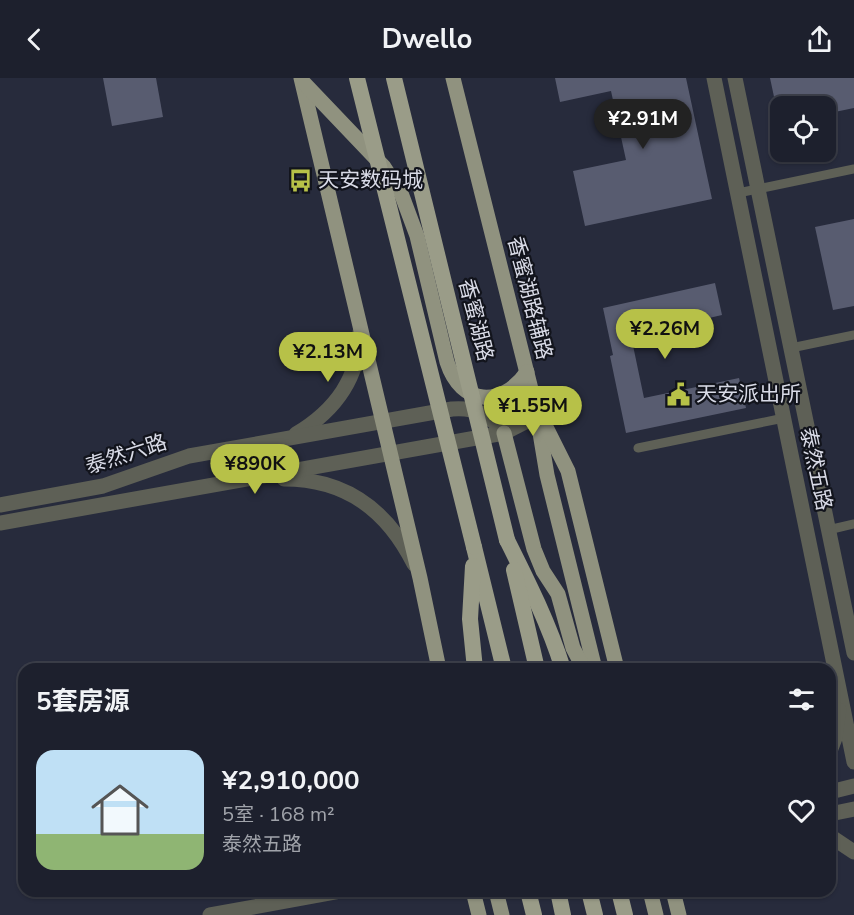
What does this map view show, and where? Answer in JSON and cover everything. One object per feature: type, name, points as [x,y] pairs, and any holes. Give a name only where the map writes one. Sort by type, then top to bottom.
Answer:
[{"type":"highway","points":[[357,78],[503,663]]},
{"type":"highway","name":"香蜜湖路","points":[[394,78],[507,540],[538,604],[561,663]]},
{"type":"highway","points":[[507,540],[536,663]]},
{"type":"highway","points":[[474,547],[470,619],[474,663]]},
{"type":"highway","points":[[530,897],[534,915]]},
{"type":"highway","points":[[559,897],[563,915]]},
{"type":"highway","points":[[590,897],[595,915]]},
{"type":"highway","points":[[621,897],[626,915]]},
{"type":"main road","name":"香蜜湖路辅路","points":[[453,78],[536,408],[547,475],[594,663]]},
{"type":"main road","points":[[302,80],[384,166],[401,193],[417,236],[447,362],[459,386],[480,397],[500,396],[517,385],[527,372]]},
{"type":"main road","points":[[302,80],[391,453],[438,663]]},
{"type":"main road","points":[[536,408],[568,471],[616,663]]},
{"type":"main road","points":[[504,433],[534,549],[543,571],[558,594],[573,648],[581,663]]},
{"type":"main road","points":[[474,897],[479,915]]},
{"type":"main road","points":[[498,897],[502,915]]},
{"type":"main road","points":[[652,897],[656,915]]},
{"type":"main road","points":[[674,897],[679,915]]},
{"type":"street","name":"泰然五路","points":[[714,78],[834,663]]},
{"type":"street","name":"泰然五路","points":[[735,78],[854,653]]},
{"type":"street","points":[[289,438],[311,425],[342,392],[354,372],[359,351],[360,323]]},
{"type":"street","name":"泰然六路","points":[[0,505],[103,486],[189,456],[462,408],[484,414],[494,421],[504,433]]},
{"type":"street","name":"泰然六路","points":[[0,523],[504,433],[527,421],[536,408]]},
{"type":"street","name":"泰然六路","points":[[254,478],[292,479],[321,483],[350,494],[375,509],[402,540],[420,578]]},
{"type":"street","name":"泰然五路","points":[[836,672],[854,762]]},
{"type":"street","points":[[836,728],[840,692]]},
{"type":"street","points":[[836,790],[854,786]]},
{"type":"street","points":[[836,813],[854,809]]},
{"type":"street","points":[[836,840],[854,852]]},
{"type":"street","points":[[210,915],[308,897]]},
{"type":"lane","points":[[738,193],[854,169]]},
{"type":"lane","points":[[791,348],[854,335]]},
{"type":"lane","points":[[638,448],[784,418]]},
{"type":"lane","points":[[828,530],[854,524]]},
{"type":"building","points":[[103,78],[156,78],[163,117],[112,126]]},
{"type":"building","points":[[555,78],[686,78],[712,199],[585,226],[573,171],[626,160],[611,91],[560,102]]},
{"type":"building","points":[[770,78],[854,78],[854,108],[836,112],[836,96],[774,96]]},
{"type":"building","points":[[854,219],[854,306],[833,310],[815,227]]},
{"type":"building","points":[[715,283],[722,315],[631,336],[644,398],[739,378],[746,408],[626,433],[610,356],[613,355],[603,308]]},
{"type":"place","name":"天安数码城","points":[[300,180]]},
{"type":"place","name":"天安派出所","points":[[678,394]]}]
